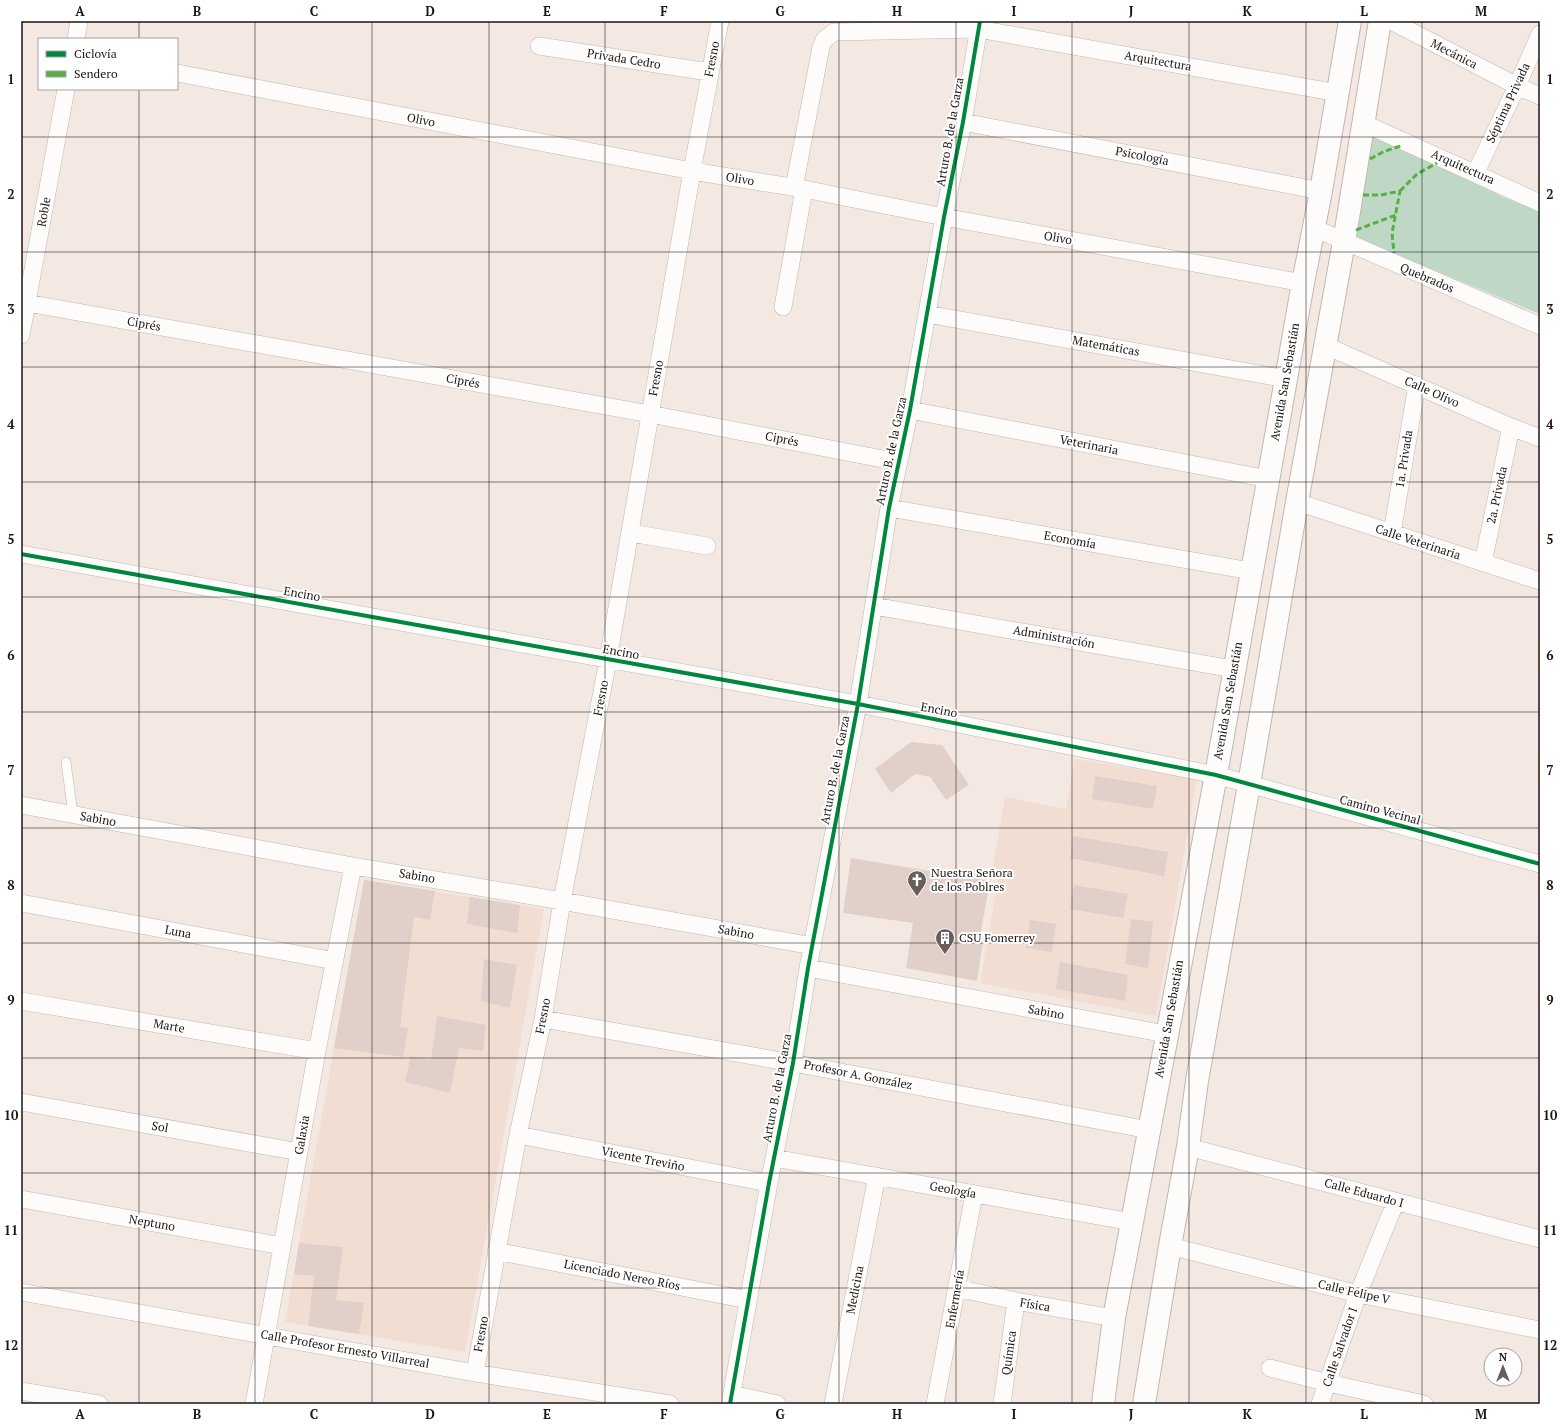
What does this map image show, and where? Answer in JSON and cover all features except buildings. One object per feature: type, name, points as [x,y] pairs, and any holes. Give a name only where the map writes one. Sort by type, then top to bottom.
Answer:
[{"type":"main road","name":"Avenida San Sebastián","points":[[1103,1404],[1114,1318],[1166,1034],[1216,774],[1251,571],[1321,191],[1350,21]]},
{"type":"main road","points":[[1144,1404],[1188,1147],[1197,1081],[1324,345],[1344,242],[1380,21]]},
{"type":"street","points":[[76,38],[79,21]]},
{"type":"street","name":"Fresno","points":[[475,1373],[518,1135],[543,1019],[562,901],[631,533],[709,72],[720,21]]},
{"type":"street","name":"Mecánica","points":[[1391,21],[1517,86],[1540,96]]},
{"type":"street","points":[[783,307],[799,188],[821,47],[829,35],[834,32],[844,31],[979,25]]},
{"type":"street","name":"Arquitectura","points":[[979,25],[1338,93]]},
{"type":"street","name":"Arturo B. de la Garza","points":[[731,1399],[768,1183],[793,1063],[808,968],[858,704],[889,508],[910,410],[944,217],[963,122],[979,25]]},
{"type":"street","name":"Séptima Privada","points":[[1476,172],[1540,34]]},
{"type":"street","name":"Privada Cedro","points":[[539,46],[709,72]]},
{"type":"street","name":"Olivo","points":[[178,73],[692,171],[799,188],[944,217],[1303,283]]},
{"type":"street","name":"Roble","points":[[21,336],[66,90]]},
{"type":"street","name":"Psicología","points":[[963,122],[1321,191]]},
{"type":"street","name":"Arquitectura","points":[[1363,122],[1476,172],[1540,203]]},
{"type":"street","name":"Quebrados","points":[[1314,228],[1540,326]]},
{"type":"street","name":"Ciprés","points":[[27,304],[650,414],[898,462]]},
{"type":"street","name":"Matemáticas","points":[[927,314],[1286,379]]},
{"type":"street","name":"Calle Olivo","points":[[1324,345],[1511,427],[1540,438]]},
{"type":"street","name":"1a. Privada","points":[[1392,533],[1417,385]]},
{"type":"street","name":"Veterinaria","points":[[910,410],[1268,479]]},
{"type":"street","name":"2a. Privada","points":[[1483,563],[1511,427]]},
{"type":"street","name":"Calle Veterinaria","points":[[1297,502],[1540,581]]},
{"type":"street","name":"Economía","points":[[889,508],[1251,571]]},
{"type":"street","points":[[631,533],[707,546]]},
{"type":"street","name":"Encino","points":[[21,554],[858,704],[1216,774]]},
{"type":"street","name":"Administración","points":[[874,606],[1234,669]]},
{"type":"street","name":"Camino Vecinal","points":[[1216,774],[1540,864]]},
{"type":"street","name":"Sabino","points":[[21,805],[353,866],[562,901],[812,946]]},
{"type":"street","name":"Galaxia","points":[[254,1404],[317,1051],[353,866]]},
{"type":"street","name":"Luna","points":[[21,903],[335,961]]},
{"type":"street","name":"Sabino","points":[[808,968],[1166,1034]]},
{"type":"street","name":"Marte","points":[[21,1001],[317,1051]]},
{"type":"street","name":"Profesor A. González","points":[[543,1019],[793,1063],[1149,1130]]},
{"type":"street","name":"Sol","points":[[21,1102],[299,1152]]},
{"type":"street","name":"Vicente Treviño","points":[[518,1135],[768,1183]]},
{"type":"street","name":"Calle Eduardo I","points":[[1188,1147],[1540,1239]]},
{"type":"street","name":"Geología","points":[[774,1158],[1132,1222]]},
{"type":"street","name":"Medicina","points":[[833,1404],[877,1176]]},
{"type":"street","name":"Enfermería","points":[[935,1404],[974,1194]]},
{"type":"street","name":"Neptuno","points":[[21,1199],[282,1246]]},
{"type":"street","name":"Calle Salvador I","points":[[1320,1404],[1358,1294],[1396,1201]]},
{"type":"street","name":"Calle Felipe V","points":[[1170,1246],[1358,1294],[1540,1330]]},
{"type":"street","name":"Licenciado Nereo Ríos","points":[[496,1251],[748,1300]]},
{"type":"street","name":"Física","points":[[957,1288],[1016,1301],[1114,1318]]},
{"type":"street","name":"Calle Profesor Ernesto Villarreal","points":[[21,1292],[475,1373],[670,1404]]},
{"type":"street","name":"Química","points":[[1002,1404],[1016,1301]]},
{"type":"street","points":[[1270,1368],[1328,1383],[1424,1404]]},
{"type":"street","points":[[21,1391],[99,1404]]},
{"type":"street","points":[[731,1399],[777,1404]]},
{"type":"lane","points":[[66,762],[73,815]]},
{"type":"shaded area","points":[[1075,759],[1197,779],[1156,1016],[980,983],[998,880],[991,877],[1005,797],[1066,809]]},
{"type":"shaded area","points":[[364,880],[544,909],[465,1352],[285,1322]]},
{"type":"green space","points":[[1374,134],[1437,163],[1503,197],[1540,212],[1540,314],[1354,237]]},
{"type":"marked path","points":[[1370,159],[1385,151],[1401,146]]},
{"type":"marked path","points":[[1400,191],[1417,174],[1437,163]]},
{"type":"marked path","points":[[1363,195],[1381,195],[1400,191],[1392,233],[1394,253]]},
{"type":"marked path","points":[[1356,230],[1396,215]]},
{"type":"cycle path","points":[[730,1404],[769,1183],[793,1063],[808,968],[858,704],[889,508],[910,410],[980,21]]},
{"type":"cycle path","points":[[21,554],[858,704],[1216,775],[1540,864]]},
{"type":"place","name":"Nuestra Señora de los Poblres","points":[[917,897]]},
{"type":"place","name":"CSU Fomerrey","points":[[945,955]]}]
